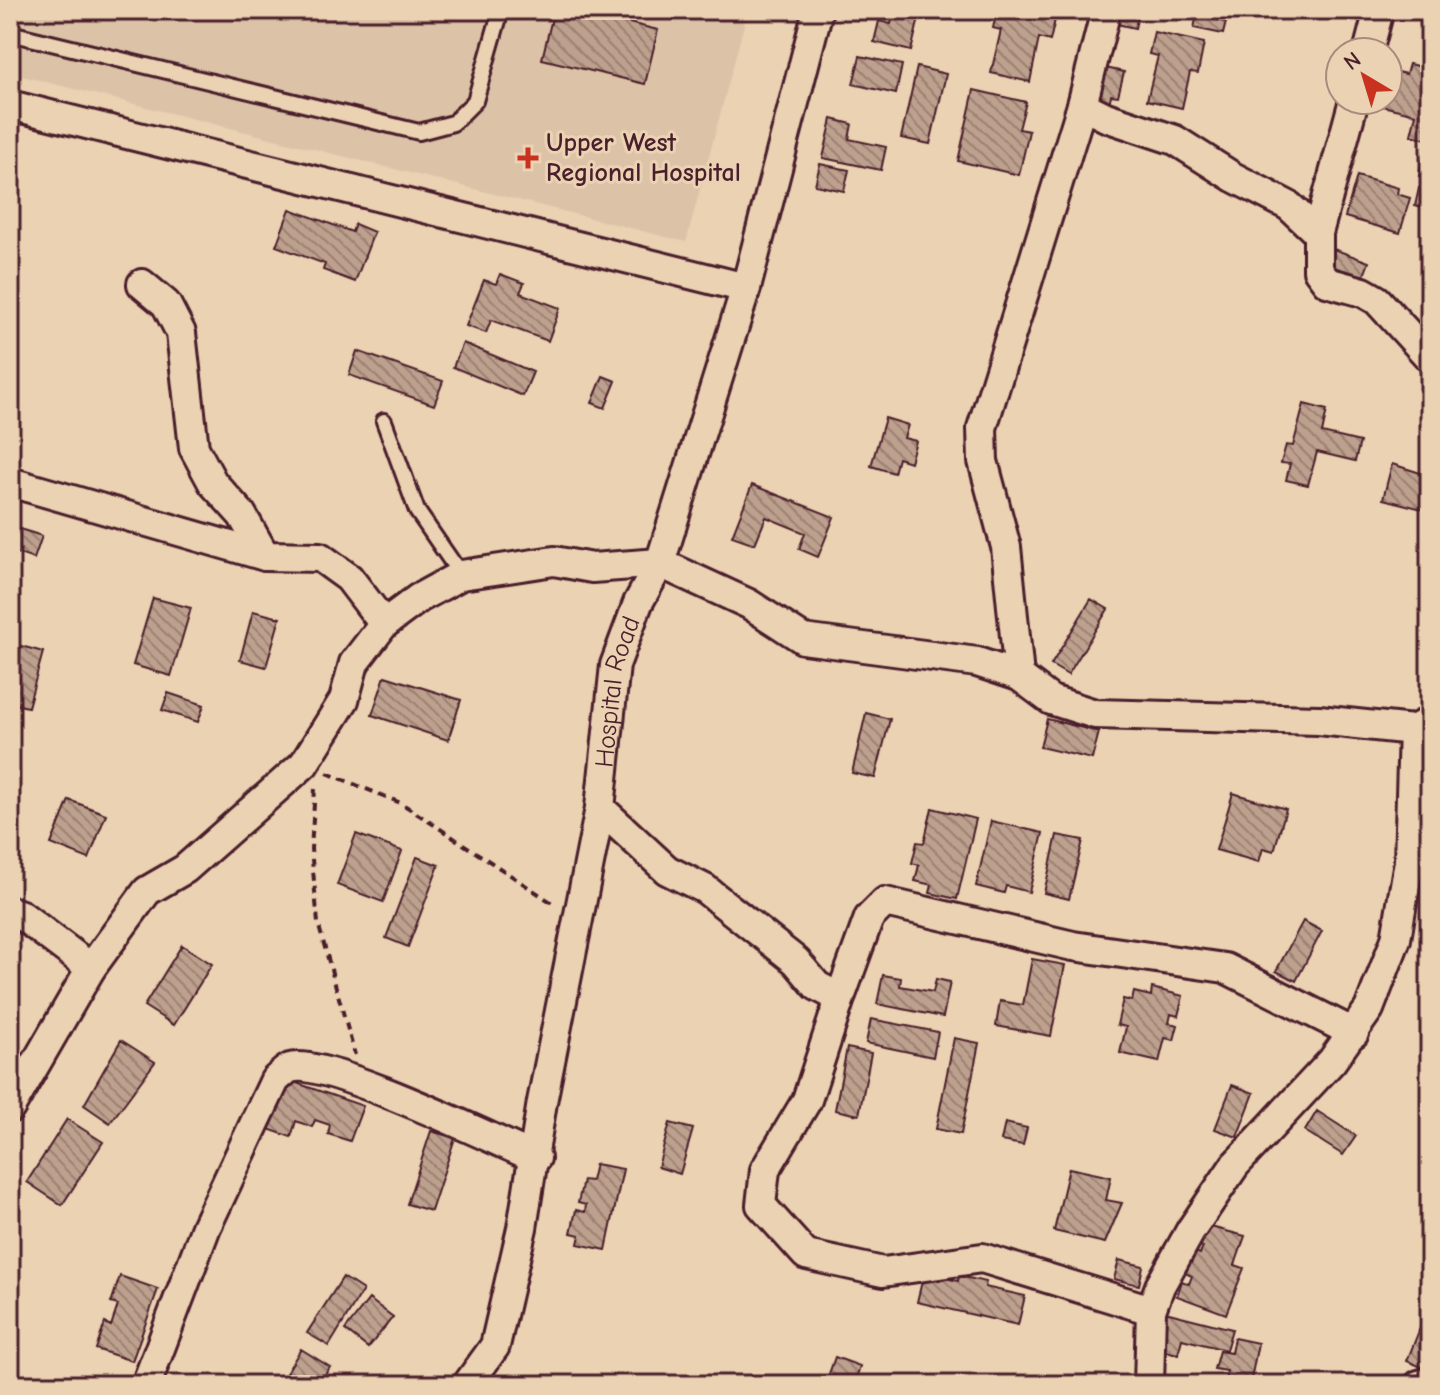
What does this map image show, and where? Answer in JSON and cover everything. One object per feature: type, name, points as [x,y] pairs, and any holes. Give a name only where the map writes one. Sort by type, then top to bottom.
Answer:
[{"type":"street","name":"Hospital Road","points":[[467,1385],[495,1346],[536,1158],[542,1102],[600,808],[615,665],[638,603],[660,563],[746,288],[818,10]]},
{"type":"street","points":[[1019,676],[1006,547],[983,461],[982,428],[1082,105],[1106,10]]},
{"type":"street","points":[[1372,36],[1379,10]]},
{"type":"street","points":[[10,105],[746,288]]},
{"type":"street","points":[[1082,105],[1106,117],[1175,140],[1233,177],[1289,206],[1318,233]]},
{"type":"street","points":[[1350,116],[1318,233],[1318,270],[1327,282],[1363,292],[1377,300],[1430,358]]},
{"type":"street","points":[[142,284],[166,304],[181,333],[194,448],[213,483],[242,515],[265,556]]},
{"type":"street","points":[[10,482],[265,556],[320,557],[349,578],[384,624]]},
{"type":"street","points":[[10,1108],[91,968],[147,891],[185,869],[310,766],[344,700],[354,663],[384,624],[419,598],[461,575],[554,561],[592,568],[660,563],[749,604],[803,639],[977,662],[1019,676],[1051,700],[1095,714],[1422,726],[1409,861],[1396,939],[1369,1009],[1354,1033],[1235,1165],[1191,1230],[1160,1286],[1151,1310],[1149,1385]]},
{"type":"street","points":[[600,808],[667,870],[705,889],[796,961],[817,986],[840,998]]},
{"type":"street","points":[[1151,1310],[982,1258],[883,1272],[806,1255],[761,1205],[765,1170],[807,1100],[869,918],[885,902],[1073,946],[1225,968],[1354,1033]]},
{"type":"street","points":[[10,911],[21,915],[91,968]]},
{"type":"street","points":[[146,1385],[206,1227],[275,1080],[290,1068],[314,1069],[362,1084],[536,1158]]},
{"type":"street","points":[[1419,1385],[1430,1382]]},
{"type":"lane","points":[[10,33],[419,132],[453,123],[475,101],[501,10]]},
{"type":"lane","points":[[384,421],[417,511],[461,575]]},
{"type":"path","points":[[362,1084],[318,923],[311,849],[310,766],[401,803],[580,921]]},
{"type":"shaded area","name":"Upper West Regional Hospital","points":[[10,10],[748,10],[686,242],[10,73]]},
{"type":"building","points":[[554,10],[575,10],[658,30],[645,84],[542,59]]},
{"type":"building","points":[[894,10],[921,10],[911,51],[874,42],[879,21],[891,24]]},
{"type":"building","points":[[997,10],[1057,11],[1050,41],[1039,38],[1030,82],[991,73],[1001,30],[993,28]]},
{"type":"building","points":[[1115,10],[1139,10],[1135,28],[1112,23]]},
{"type":"building","points":[[1197,15],[1226,22],[1223,34],[1194,28]]},
{"type":"building","points":[[1154,32],[1204,43],[1198,73],[1190,72],[1182,108],[1147,100],[1158,56],[1149,54]]},
{"type":"building","points":[[860,56],[902,65],[896,94],[853,84]]},
{"type":"building","points":[[1423,57],[1430,59],[1430,140],[1411,135],[1416,114],[1404,111],[1404,74],[1409,64],[1421,67]]},
{"type":"building","points":[[917,67],[946,74],[930,144],[901,138]]},
{"type":"building","points":[[1101,67],[1124,72],[1118,96],[1111,95],[1108,108],[1093,104]]},
{"type":"building","points":[[974,90],[1026,102],[1019,129],[1029,131],[1019,175],[958,161]]},
{"type":"building","points":[[832,119],[852,124],[849,139],[886,147],[881,170],[823,158]]},
{"type":"building","points":[[1426,144],[1430,145],[1430,179],[1419,176]]},
{"type":"building","points":[[820,164],[849,170],[844,191],[815,185]]},
{"type":"building","points":[[1357,176],[1398,188],[1397,194],[1410,198],[1400,233],[1345,217]]},
{"type":"building","points":[[1419,188],[1430,191],[1430,210],[1415,206]]},
{"type":"building","points":[[290,209],[352,232],[355,224],[374,232],[355,282],[323,270],[325,264],[276,246]]},
{"type":"building","points":[[1328,247],[1369,262],[1363,278],[1322,263]]},
{"type":"building","points":[[500,274],[524,283],[520,293],[560,308],[548,341],[491,320],[486,333],[466,326],[484,280],[496,284]]},
{"type":"building","points":[[463,343],[533,372],[523,396],[453,367]]},
{"type":"building","points":[[357,351],[443,381],[434,405],[349,375]]},
{"type":"building","points":[[603,376],[616,381],[605,408],[592,403]]},
{"type":"building","points":[[1304,404],[1327,410],[1322,433],[1360,442],[1355,461],[1317,452],[1308,485],[1286,480],[1290,464],[1281,463],[1286,445],[1293,446]]},
{"type":"building","points":[[885,418],[908,425],[904,438],[916,441],[910,462],[898,458],[894,473],[871,466]]},
{"type":"building","points":[[1392,464],[1430,476],[1430,511],[1383,499]]},
{"type":"building","points":[[752,485],[834,517],[818,557],[799,549],[805,533],[766,517],[755,544],[732,536]]},
{"type":"building","points":[[10,526],[42,536],[34,559],[10,551]]},
{"type":"building","points":[[153,598],[191,608],[171,676],[133,665]]},
{"type":"building","points":[[1091,599],[1108,609],[1068,675],[1051,665]]},
{"type":"building","points":[[253,611],[280,618],[266,667],[240,660]]},
{"type":"building","points":[[21,646],[43,652],[28,707],[10,703]]},
{"type":"building","points":[[385,676],[461,700],[448,740],[372,715]]},
{"type":"building","points":[[168,693],[204,705],[198,722],[162,710]]},
{"type":"building","points":[[866,713],[890,719],[875,778],[852,773]]},
{"type":"building","points":[[1047,719],[1099,732],[1092,759],[1040,747]]},
{"type":"building","points":[[1233,793],[1286,809],[1274,851],[1263,848],[1259,862],[1216,850]]},
{"type":"building","points":[[69,800],[106,814],[89,859],[51,844]]},
{"type":"building","points":[[932,808],[976,819],[957,899],[930,893],[932,885],[915,881],[919,865],[912,863],[917,842],[924,843]]},
{"type":"building","points":[[991,821],[1043,833],[1029,892],[1006,886],[1004,893],[976,886]]},
{"type":"building","points":[[356,834],[402,851],[383,902],[337,885]]},
{"type":"building","points":[[1057,835],[1083,840],[1069,899],[1044,893]]},
{"type":"building","points":[[417,857],[439,865],[408,947],[386,938]]},
{"type":"building","points":[[1303,921],[1322,931],[1296,981],[1276,971]]},
{"type":"building","points":[[182,945],[212,964],[174,1025],[144,1006]]},
{"type":"building","points":[[1032,959],[1065,965],[1051,1036],[996,1026],[1000,1001],[1023,1005]]},
{"type":"building","points":[[883,975],[901,978],[900,986],[933,992],[936,979],[950,982],[943,1017],[877,1004]]},
{"type":"building","points":[[1152,988],[1183,996],[1178,1016],[1171,1014],[1169,1023],[1178,1025],[1174,1040],[1165,1038],[1159,1062],[1120,1053],[1126,1027],[1117,1025],[1123,999],[1132,1001],[1134,992],[1151,996]]},
{"type":"building","points":[[871,1019],[938,1032],[933,1057],[866,1043]]},
{"type":"building","points":[[954,1038],[979,1043],[961,1134],[936,1129]]},
{"type":"building","points":[[121,1040],[155,1062],[110,1123],[84,1105]]},
{"type":"building","points":[[847,1048],[871,1053],[859,1115],[835,1110]]},
{"type":"building","points":[[285,1079],[363,1106],[350,1141],[328,1134],[330,1125],[315,1120],[312,1127],[296,1121],[291,1137],[268,1129]]},
{"type":"building","points":[[1232,1085],[1254,1093],[1237,1137],[1215,1129]]},
{"type":"building","points":[[1317,1111],[1356,1136],[1343,1155],[1305,1131]]},
{"type":"building","points":[[67,1119],[103,1142],[62,1205],[27,1182]]},
{"type":"building","points":[[670,1123],[693,1129],[680,1174],[658,1167]]},
{"type":"building","points":[[1005,1123],[1027,1128],[1023,1145],[1001,1141]]},
{"type":"building","points":[[431,1131],[455,1138],[431,1211],[407,1204]]},
{"type":"building","points":[[595,1164],[623,1169],[606,1250],[578,1244],[580,1235],[571,1233],[576,1210],[585,1212],[586,1205],[578,1203],[583,1180],[591,1181]]},
{"type":"building","points":[[1069,1168],[1111,1177],[1106,1200],[1122,1203],[1105,1243],[1054,1231]]},
{"type":"building","points":[[1203,1225],[1245,1236],[1235,1265],[1244,1268],[1226,1314],[1177,1296],[1182,1281],[1189,1284],[1192,1276],[1185,1273],[1192,1251],[1200,1254],[1203,1247],[1196,1245]]},
{"type":"building","points":[[1119,1260],[1143,1266],[1139,1285],[1114,1279]]},
{"type":"building","points":[[924,1273],[958,1281],[959,1276],[986,1282],[985,1287],[1025,1296],[1018,1325],[917,1302]]},
{"type":"building","points":[[120,1276],[158,1289],[132,1361],[96,1349],[105,1323],[111,1326],[118,1305],[111,1303]]},
{"type":"building","points":[[343,1277],[363,1290],[329,1346],[307,1333]]},
{"type":"building","points":[[369,1299],[393,1317],[368,1348],[345,1330]]},
{"type":"building","points":[[1430,1303],[1430,1368],[1429,1370],[1407,1361]]},
{"type":"building","points":[[1165,1312],[1232,1329],[1226,1350],[1182,1339],[1178,1354],[1156,1349]]},
{"type":"building","points":[[1234,1338],[1258,1343],[1250,1385],[1224,1385],[1227,1371],[1214,1369],[1219,1351],[1231,1353]]},
{"type":"building","points":[[301,1349],[330,1367],[318,1385],[279,1385]]},
{"type":"building","points":[[835,1357],[860,1366],[854,1385],[825,1385]]},
{"type":"place","name":"Upper West Regional Hospital","points":[[528,158]]}]
